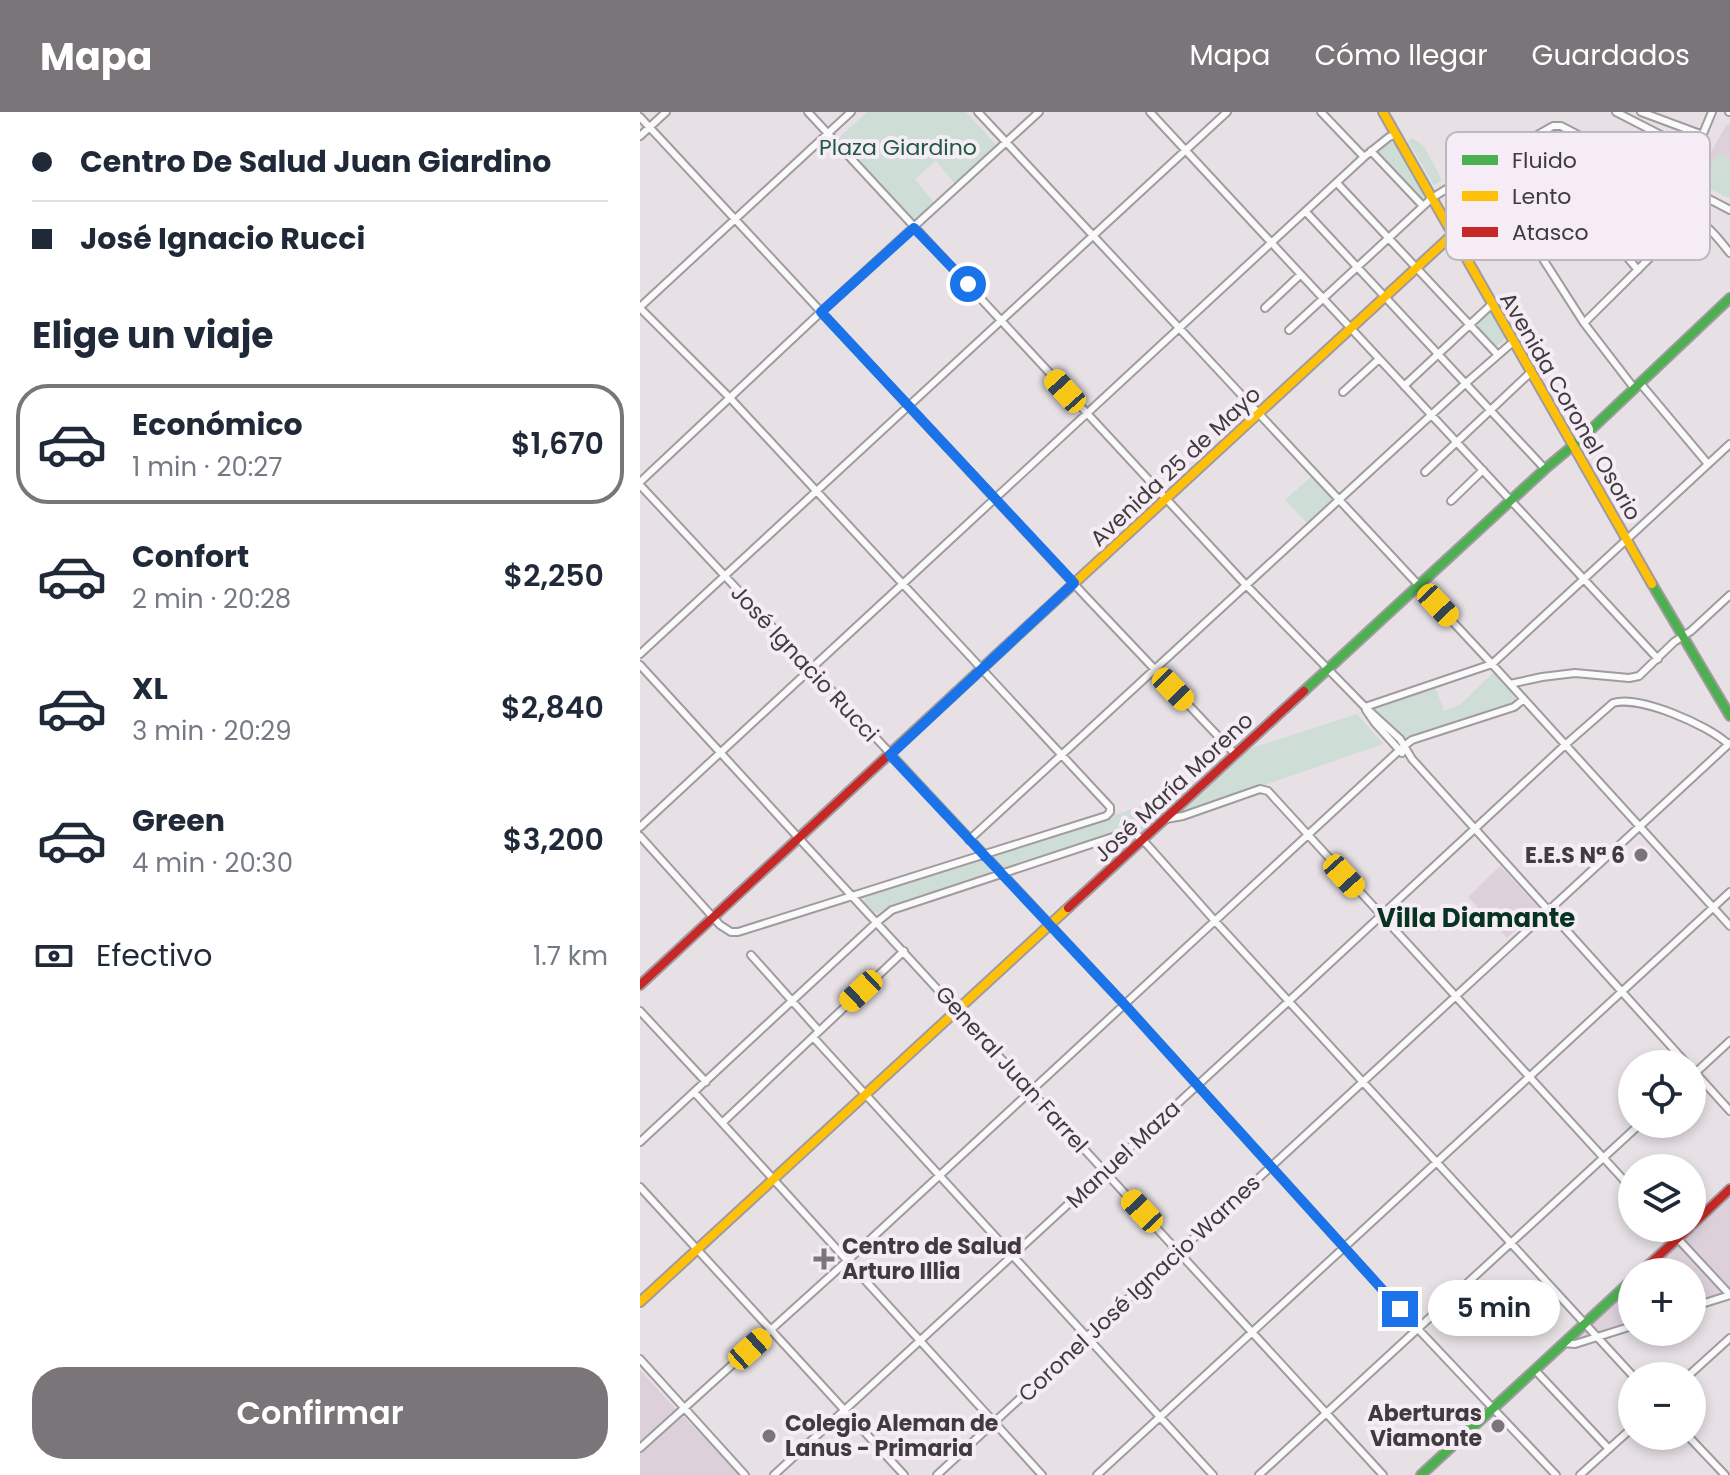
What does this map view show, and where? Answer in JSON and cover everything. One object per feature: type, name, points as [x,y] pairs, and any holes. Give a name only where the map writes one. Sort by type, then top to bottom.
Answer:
[{"type":"street","points":[[640,136],[666,112]]},
{"type":"street","points":[[808,112],[1246,585],[1365,707],[1370,718],[1402,748],[1674,1050]]},
{"type":"street","points":[[640,836],[720,925],[731,932],[745,931],[1106,816],[1110,812],[1110,807],[817,491],[640,308],[851,112]]},
{"type":"street","points":[[978,112],[1492,664],[1730,926]]},
{"type":"street","points":[[640,484],[1039,112]]},
{"type":"street","points":[[1150,112],[1658,659]]},
{"type":"street","points":[[640,654],[1227,112]]},
{"type":"street","points":[[1321,112],[1364,157]]},
{"type":"street","name":"Avenida Coronel Osorio","points":[[1383,112],[1446,224]]},
{"type":"street","points":[[1616,112],[1655,132]]},
{"type":"street","points":[[1641,112],[1695,132]]},
{"type":"street","points":[[1704,132],[1712,112]]},
{"type":"street","points":[[640,117],[1235,754]]},
{"type":"street","points":[[1542,132],[1557,126],[1570,132]]},
{"type":"street","points":[[640,827],[1364,157],[1396,134]]},
{"type":"street","points":[[1371,151],[1423,206]]},
{"type":"street","points":[[1337,183],[1497,354]]},
{"type":"street","points":[[1289,330],[1423,206],[1446,189]]},
{"type":"street","points":[[1710,200],[1730,210]]},
{"type":"street","points":[[1306,212],[1545,469]]},
{"type":"street","points":[[1710,232],[1730,253]]},
{"type":"street","points":[[1723,245],[1729,237]]},
{"type":"street","name":"Avenida 25 de Mayo","points":[[640,985],[1446,240]]},
{"type":"street","name":"Avenida Coronel Osorio","points":[[1466,260],[1730,716]]},
{"type":"street","points":[[1544,260],[1584,323],[1708,464]]},
{"type":"street","points":[[1630,260],[1638,270]]},
{"type":"street","points":[[1584,323],[1648,260]]},
{"type":"street","points":[[1265,308],[1300,275]]},
{"type":"street","name":"José María Moreno","points":[[640,1302],[1574,445],[1730,298]]},
{"type":"street","points":[[1404,386],[1492,304]]},
{"type":"street","points":[[969,840],[1513,342]]},
{"type":"street","points":[[1343,392],[1379,359]]},
{"type":"street","points":[[1425,472],[1531,372]]},
{"type":"street","points":[[1365,707],[1492,664],[1730,444]]},
{"type":"street","points":[[1451,501],[1483,470]]},
{"type":"street","name":"José Ignacio Rucci","points":[[640,484],[1124,1004],[1418,1329],[1556,1475]]},
{"type":"street","points":[[1510,684],[1575,673],[1629,678],[1639,676],[1730,595]]},
{"type":"street","name":"General Juan Farrel","points":[[640,665],[1383,1475]]},
{"type":"street","points":[[640,1448],[1402,748],[1412,740],[1514,707],[1524,699]]},
{"type":"street","name":"Manuel Maza","points":[[774,1475],[1613,703],[1622,701],[1665,711],[1729,743]]},
{"type":"street","name":"Coronel José Ignacio Warnes","points":[[937,1475],[1729,743]]},
{"type":"street","points":[[1166,819],[1260,789],[1268,791],[1618,1174]]},
{"type":"street","points":[[640,1142],[877,922],[898,907],[1122,834],[1135,834],[1620,1362]]},
{"type":"street","points":[[1097,1475],[1730,892]]},
{"type":"street","points":[[722,1123],[904,951]]},
{"type":"street","points":[[751,955],[792,1001],[865,1094],[1213,1475]]},
{"type":"street","points":[[640,1011],[706,1082]]},
{"type":"street","points":[[1706,1062],[1730,1041]]},
{"type":"street","points":[[1706,1086],[1730,1111]]},
{"type":"street","points":[[695,1093],[1042,1475]]},
{"type":"street","points":[[1259,1475],[1625,1138]]},
{"type":"street","points":[[640,1187],[904,1475]]},
{"type":"street","points":[[1706,1211],[1730,1189]]},
{"type":"street","points":[[1656,1258],[1674,1242]]},
{"type":"street","points":[[1682,1242],[1730,1295],[1706,1303]]},
{"type":"street","points":[[1421,1475],[1618,1293]]},
{"type":"street","points":[[1563,1343],[1575,1344],[1618,1330]]},
{"type":"street","points":[[1703,1362],[1730,1338]]},
{"type":"street","points":[[640,1359],[745,1475]]},
{"type":"street","points":[[1535,1370],[1609,1449]]},
{"type":"street","points":[[1580,1475],[1618,1441]]},
{"type":"street","points":[[1701,1450],[1725,1475]]},
{"type":"shaded area","points":[[1727,124],[1730,125],[1730,159],[1719,154],[1714,163],[1710,162],[1710,153]]},
{"type":"shaded area","points":[[1500,866],[1539,908],[1507,938],[1468,897]]},
{"type":"shaded area","points":[[1730,1191],[1730,1290],[1706,1298],[1706,1258],[1659,1258],[1676,1242],[1706,1242],[1706,1214]]},
{"type":"shaded area","points":[[1618,1297],[1618,1325],[1572,1340]]},
{"type":"shaded area","points":[[640,1370],[675,1408],[742,1475],[640,1475]]},
{"type":"green space","name":"Plaza Giardino","points":[[867,112],[966,112],[997,146],[956,185],[936,161],[915,179],[935,204],[915,222],[838,139]]},
{"type":"green space","points":[[1412,138],[1424,146],[1442,180],[1434,185],[1408,141]]},
{"type":"green space","points":[[1395,139],[1425,195],[1422,201],[1376,152]]},
{"type":"green space","points":[[1719,154],[1730,159],[1730,199],[1710,189],[1710,162],[1714,163]]},
{"type":"green space","points":[[1491,309],[1507,337],[1496,347],[1475,324]]},
{"type":"green space","points":[[1312,476],[1333,499],[1307,523],[1285,500]]},
{"type":"green space","points":[[1494,672],[1515,697],[1516,701],[1511,707],[1404,741],[1370,706],[1435,686],[1444,711],[1460,705]]},
{"type":"green space","points":[[1357,714],[1383,744],[1181,814],[1178,811],[1248,747]]},
{"type":"green space","points":[[1186,791],[1188,793],[1146,832],[1122,832],[1006,869],[991,857]]},
{"type":"green space","points":[[978,861],[992,871],[990,874],[893,904],[878,913],[872,912],[864,902],[868,896]]},
{"type":"traffic: fast","points":[[1304,691],[1582,438],[1730,298]]},
{"type":"traffic: fast","points":[[1652,584],[1730,716]]},
{"type":"traffic: fast","points":[[1421,1475],[1618,1293]]},
{"type":"traffic: slow","points":[[1383,112],[1446,223]]},
{"type":"traffic: slow","points":[[1004,648],[1446,241]]},
{"type":"traffic: slow","points":[[1467,260],[1652,584]]},
{"type":"traffic: slow","points":[[640,1302],[1068,908]]},
{"type":"traffic: jam","points":[[640,985],[1004,648]]},
{"type":"traffic: jam","points":[[1068,908],[1304,691]]},
{"type":"traffic: jam","points":[[1706,1212],[1730,1189]]},
{"type":"traffic: jam","points":[[1656,1258],[1674,1242]]},
{"type":"place","name":"E.E.S Nª 6","points":[[1641,855]]},
{"type":"place","name":"Centro de Salud Arturo Illia","points":[[824,1259]]},
{"type":"place","name":"Aberturas Viamonte","points":[[1498,1426]]},
{"type":"place","name":"Colegio Aleman de Lanus - Primaria","points":[[769,1436]]},
{"type":"district","name":"Villa Diamante","points":[[1476,918]]},
{"type":"route","points":[[968,284],[914,228],[821,312],[1074,583],[890,755],[1124,1004],[1400,1309]]}]
